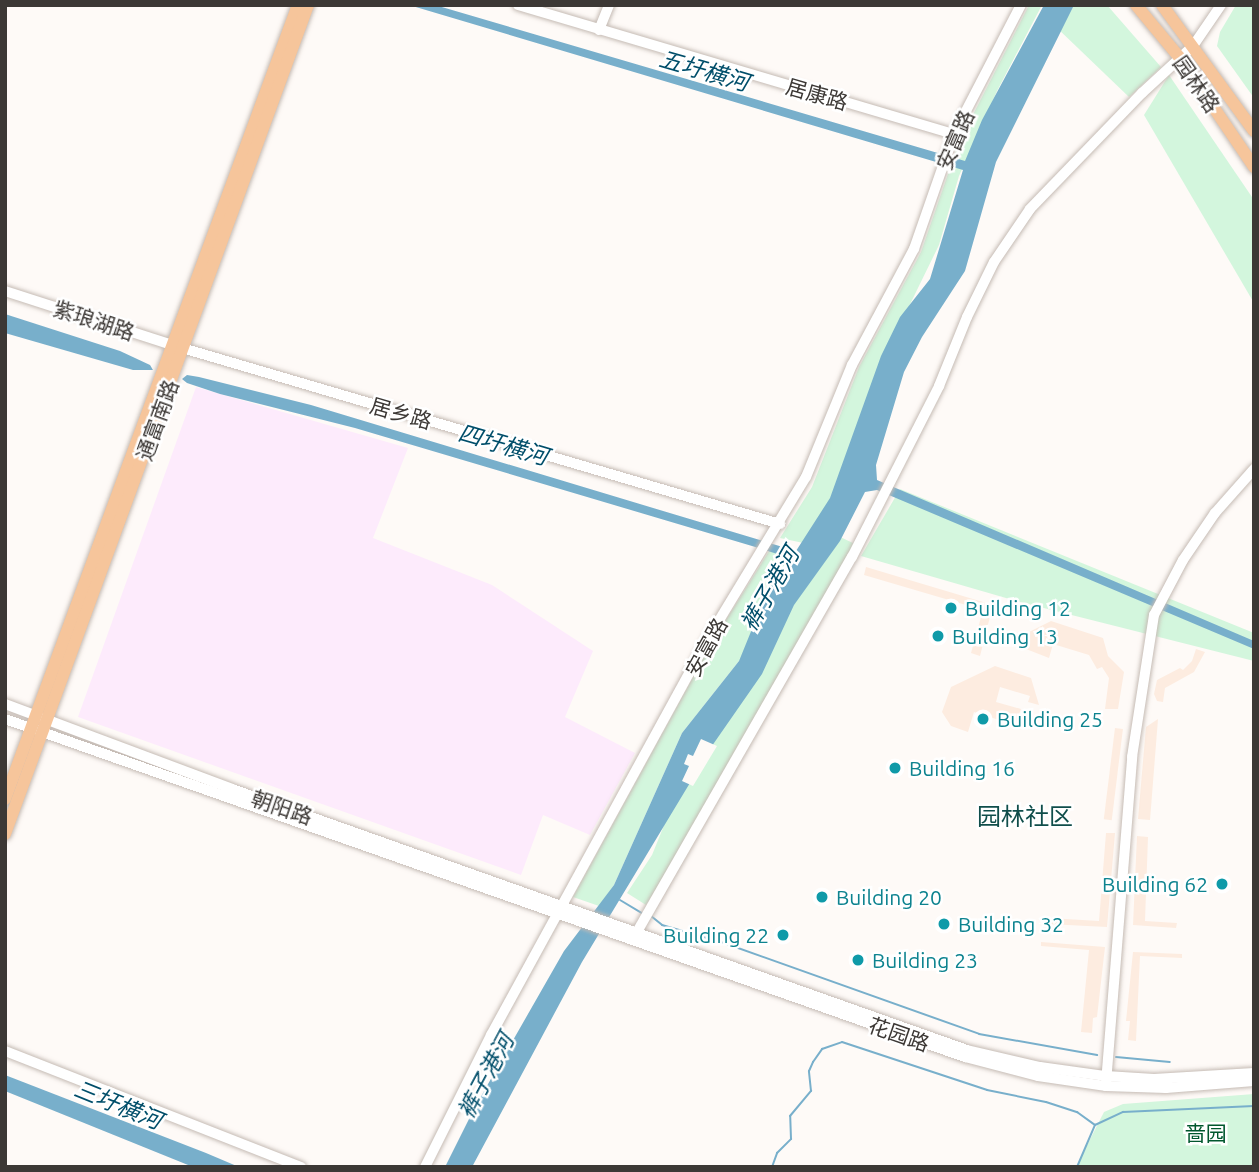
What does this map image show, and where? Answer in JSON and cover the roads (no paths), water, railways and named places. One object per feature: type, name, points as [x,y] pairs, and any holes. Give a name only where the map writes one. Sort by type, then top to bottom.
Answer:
[{"type":"main road","name":"通富南路","points":[[178,347],[298,5]]},
{"type":"main road","name":"通富南路","points":[[5,834],[39,724],[308,5]]},
{"type":"main road","name":"园林路","points":[[1136,5],[1180,58],[1254,167]]},
{"type":"main road","name":"园林路","points":[[1162,5],[1254,131]]},
{"type":"main road","name":"通富南路","points":[[5,799],[39,724]]},
{"type":"street","name":"居康路","points":[[518,5],[954,134]]},
{"type":"street","points":[[599,30],[609,5]]},
{"type":"street","name":"安富路","points":[[425,1167],[559,909],[709,637],[780,524],[806,477],[852,365],[914,249],[954,134],[1021,5]]},
{"type":"street","points":[[637,932],[734,768],[886,491],[939,386],[967,317],[994,262],[1030,209],[1193,46],[1221,5]]},
{"type":"street","name":"紫琅湖路","points":[[5,291],[178,347]]},
{"type":"street","name":"居乡路","points":[[178,347],[780,524]]},
{"type":"street","points":[[1106,1081],[1132,757],[1154,615],[1161,599],[1215,513],[1254,469]]},
{"type":"street","name":"朝阳路","points":[[5,704],[39,724]]},
{"type":"street","name":"朝阳路","points":[[5,719],[39,724],[232,789],[559,909]]},
{"type":"street","name":"花园路","points":[[559,909],[965,1057],[1038,1076],[1166,1088],[1254,1081]]},
{"type":"street","name":"花园路","points":[[612,928],[637,932],[967,1050],[1040,1067],[1106,1081],[1254,1073]]},
{"type":"street","points":[[5,1051],[301,1167]]},
{"type":"water","name":"裤子港河","points":[[409,5],[435,5],[965,161],[982,120],[1044,5],[1074,5],[996,162],[965,271],[922,337],[904,372],[876,465],[877,480],[1254,641],[1254,649],[877,490],[865,492],[840,541],[794,605],[762,674],[714,743],[582,962],[472,1167],[445,1167],[476,1105],[564,951],[614,885],[682,733],[739,661],[767,592],[789,561],[784,556],[752,546],[355,428],[220,394],[182,379],[187,375],[199,377],[311,405],[796,551],[830,498],[881,356],[900,317],[930,279],[963,170]]},
{"type":"water","points":[[5,314],[120,351],[150,365],[153,370],[133,370],[5,333]]},
{"type":"water","points":[[5,1075],[239,1167],[193,1167],[5,1091]]},
{"type":"waterway","points":[[620,900],[642,913]]},
{"type":"waterway","points":[[651,916],[662,925],[724,943],[979,1034],[1097,1055]]},
{"type":"waterway","points":[[772,1167],[777,1153],[791,1139],[790,1116],[811,1091],[809,1071],[813,1062],[822,1049],[842,1042],[987,1090],[1046,1102],[1077,1112],[1095,1125]]},
{"type":"waterway","points":[[1116,1057],[1170,1062]]},
{"type":"waterway","points":[[1077,1167],[1095,1125],[1123,1112],[1254,1106]]},
{"type":"place","name":"Building 12","points":[[951,608]]},
{"type":"place","name":"Building 13","points":[[938,636]]},
{"type":"place","name":"Building 25","points":[[983,719]]},
{"type":"place","name":"Building 16","points":[[895,768]]},
{"type":"place","name":"Building 62","points":[[1222,884]]},
{"type":"place","name":"Building 20","points":[[822,897]]},
{"type":"place","name":"Building 32","points":[[944,924]]},
{"type":"place","name":"Building 22","points":[[783,935]]},
{"type":"place","name":"Building 23","points":[[858,960]]},
{"type":"district","name":"园林社区","points":[[1025,817]]},
{"type":"water label","name":"五圩横河","points":[[704,71]]},
{"type":"water label","name":"四圩横河","points":[[503,445]]},
{"type":"water label","name":"三圩横河","points":[[118,1105]]},
{"type":"park label","name":"啬园","points":[[1206,1133]]}]
